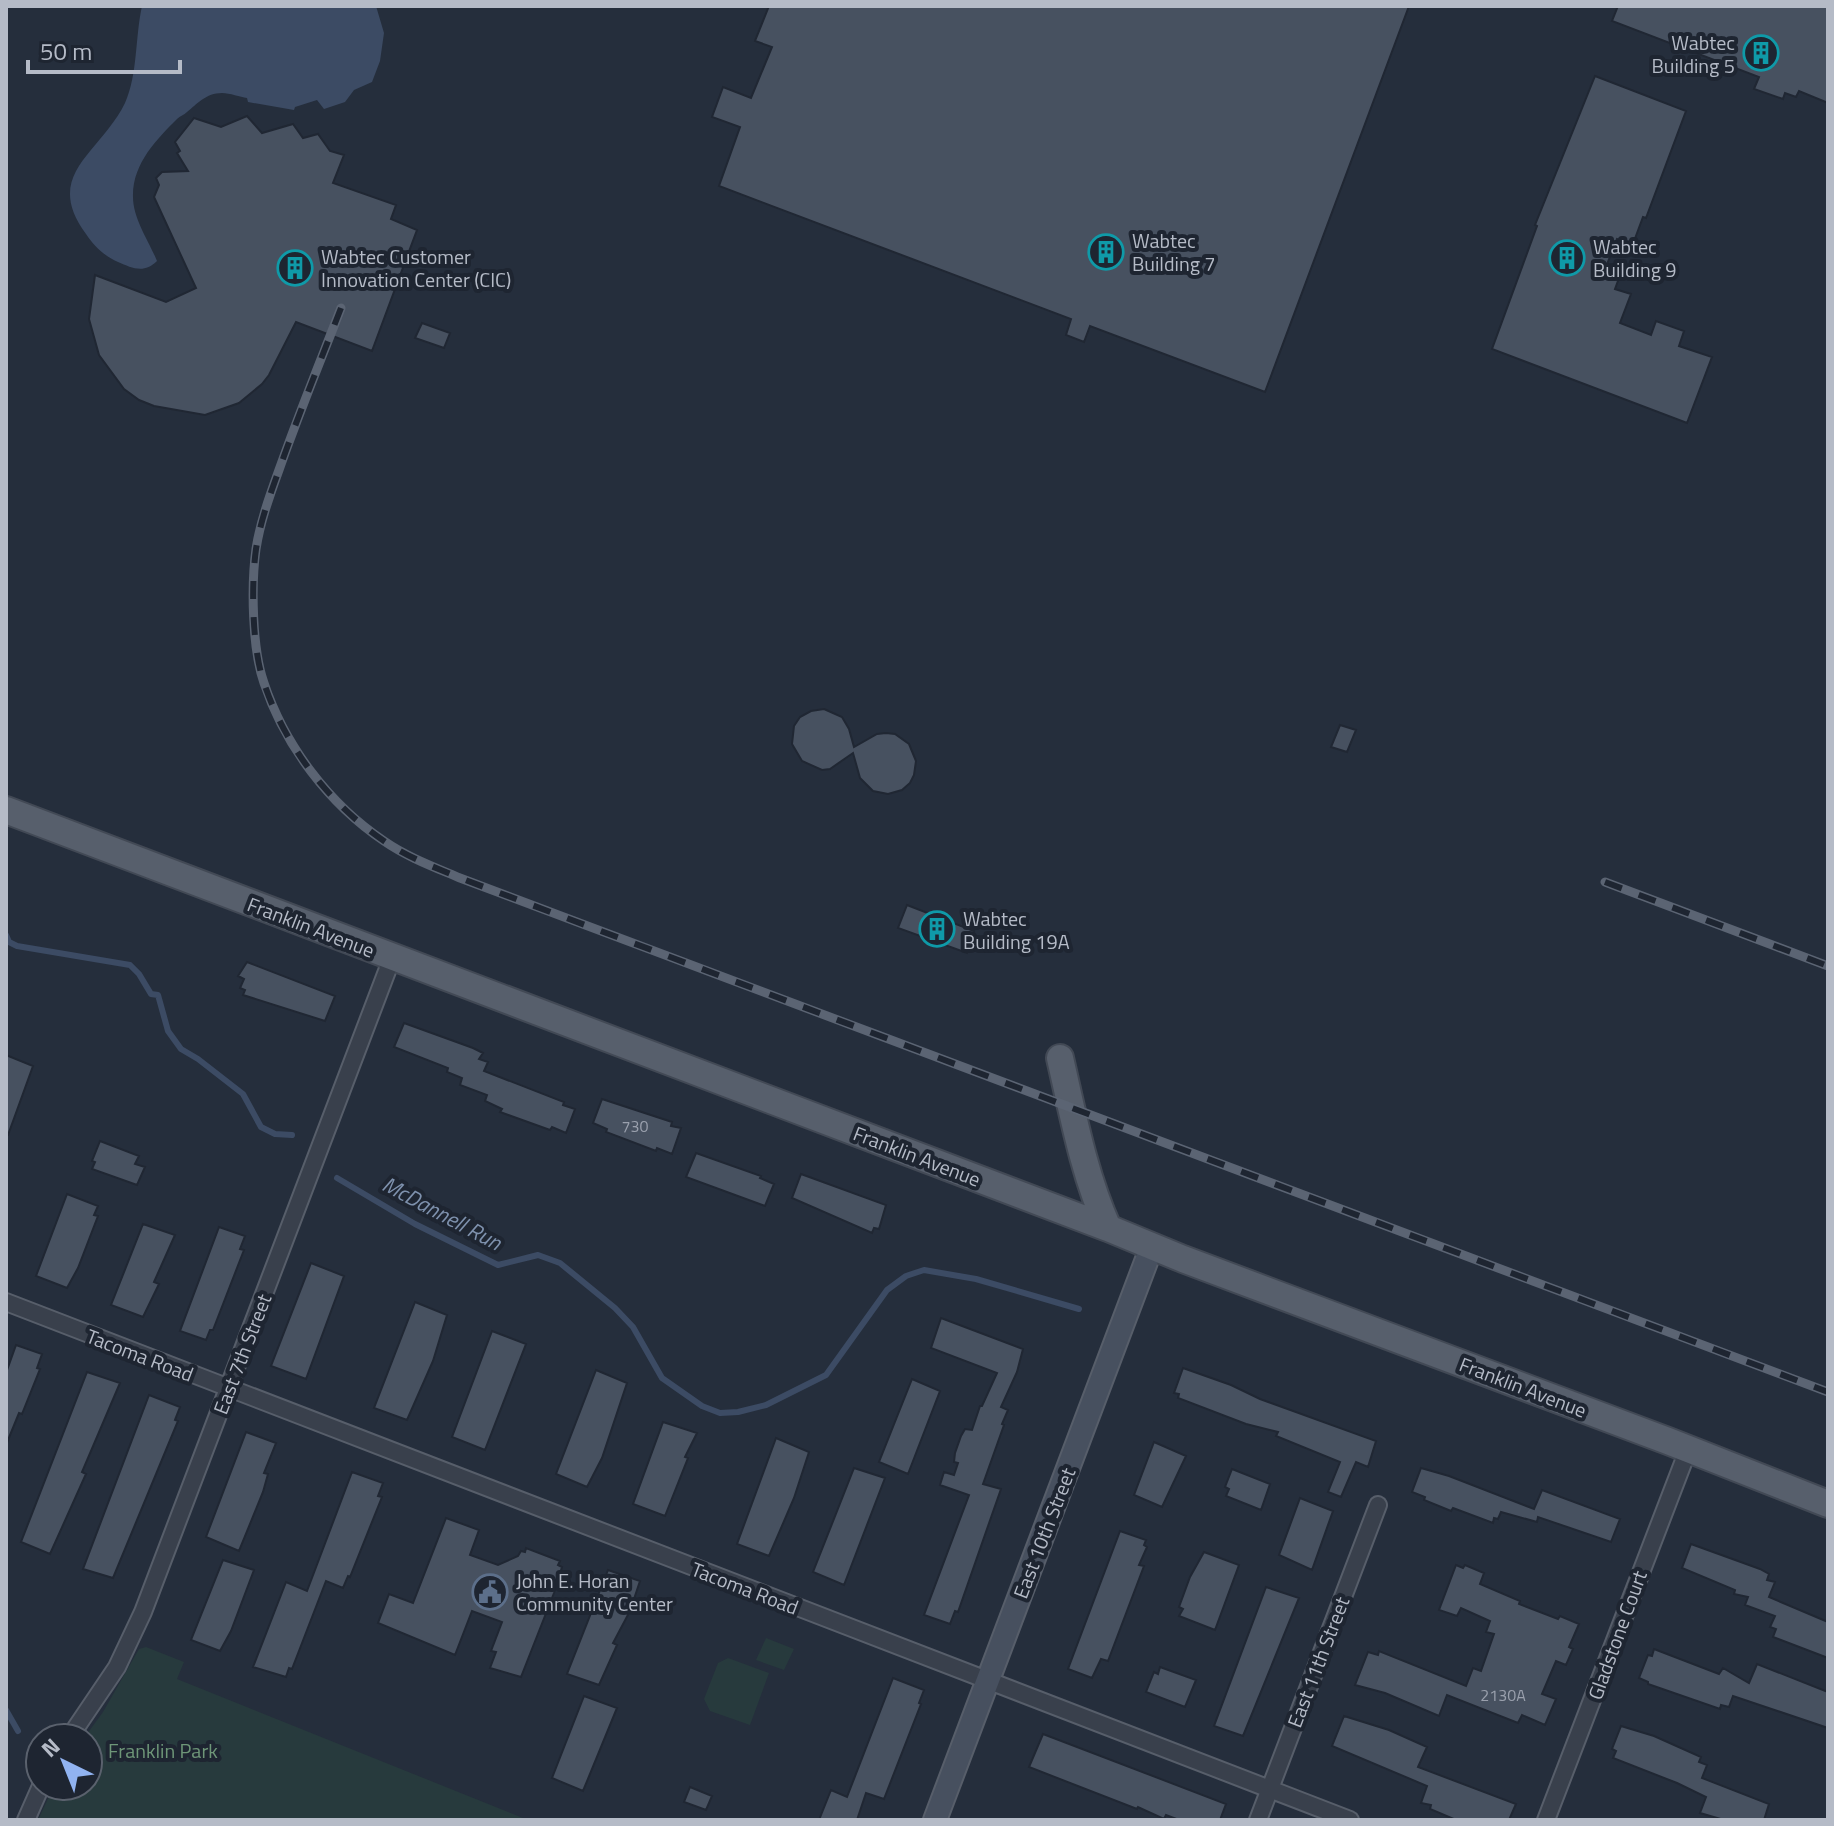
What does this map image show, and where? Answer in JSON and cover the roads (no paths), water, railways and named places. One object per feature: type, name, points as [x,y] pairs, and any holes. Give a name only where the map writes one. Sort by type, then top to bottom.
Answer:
[{"type":"main road","name":"Franklin Avenue","points":[[6,810],[1828,1504]]},
{"type":"main road","points":[[1060,1058],[1085,1161],[1108,1228]]},
{"type":"street","name":"East 7th Street","points":[[79,1722],[129,1644],[392,958]]},
{"type":"street","name":"East 10th Street","points":[[935,1820],[1152,1246]]},
{"type":"street","name":"Tacoma Road","points":[[6,1302],[1350,1820]]},
{"type":"street","name":"Gladstone Court","points":[[1546,1820],[1688,1450]]},
{"type":"street","name":"East 11th Street","points":[[1258,1820],[1378,1505]]},
{"type":"water","points":[[142,6],[376,6],[384,33],[380,61],[372,82],[354,90],[345,102],[324,109],[317,100],[294,110],[248,102],[247,98],[232,94],[216,93],[177,119],[141,163],[134,185],[138,222],[157,261],[138,269],[113,259],[96,246],[74,213],[70,195],[72,180],[80,165],[125,103],[132,80]]},
{"type":"waterway","name":"McDannell Run","points":[[6,935],[9,942],[17,946],[130,965],[151,994],[158,995],[168,1031],[181,1049],[243,1094],[261,1127],[275,1134],[292,1135]]},
{"type":"waterway","name":"McDannell Run","points":[[337,1178],[415,1224],[498,1265],[538,1255],[560,1263],[615,1308],[633,1327],[662,1378],[702,1406],[720,1413],[766,1405],[826,1375],[887,1290],[906,1276],[924,1270],[976,1279],[1079,1309]]},
{"type":"waterway","points":[[6,1710],[18,1731]]},
{"type":"railway","points":[[341,308],[261,525],[253,580],[255,635],[264,683],[297,751],[345,810],[384,841],[411,857],[460,878],[1828,1392]]},
{"type":"railway","points":[[1605,882],[1828,966]]},
{"type":"place","name":"Wabtec Building 5","points":[[1761,53]]},
{"type":"place","name":"Wabtec Building 7","points":[[1106,252]]},
{"type":"place","name":"Wabtec Building 9","points":[[1567,258]]},
{"type":"place","name":"Wabtec Customer Innovation Center (CIC)","points":[[295,268]]},
{"type":"place","name":"Wabtec Building 19A","points":[[937,929]]},
{"type":"place","name":"John E. Horan Community Center","points":[[490,1592]]},
{"type":"park label","name":"Franklin Park","points":[[163,1750]]}]
